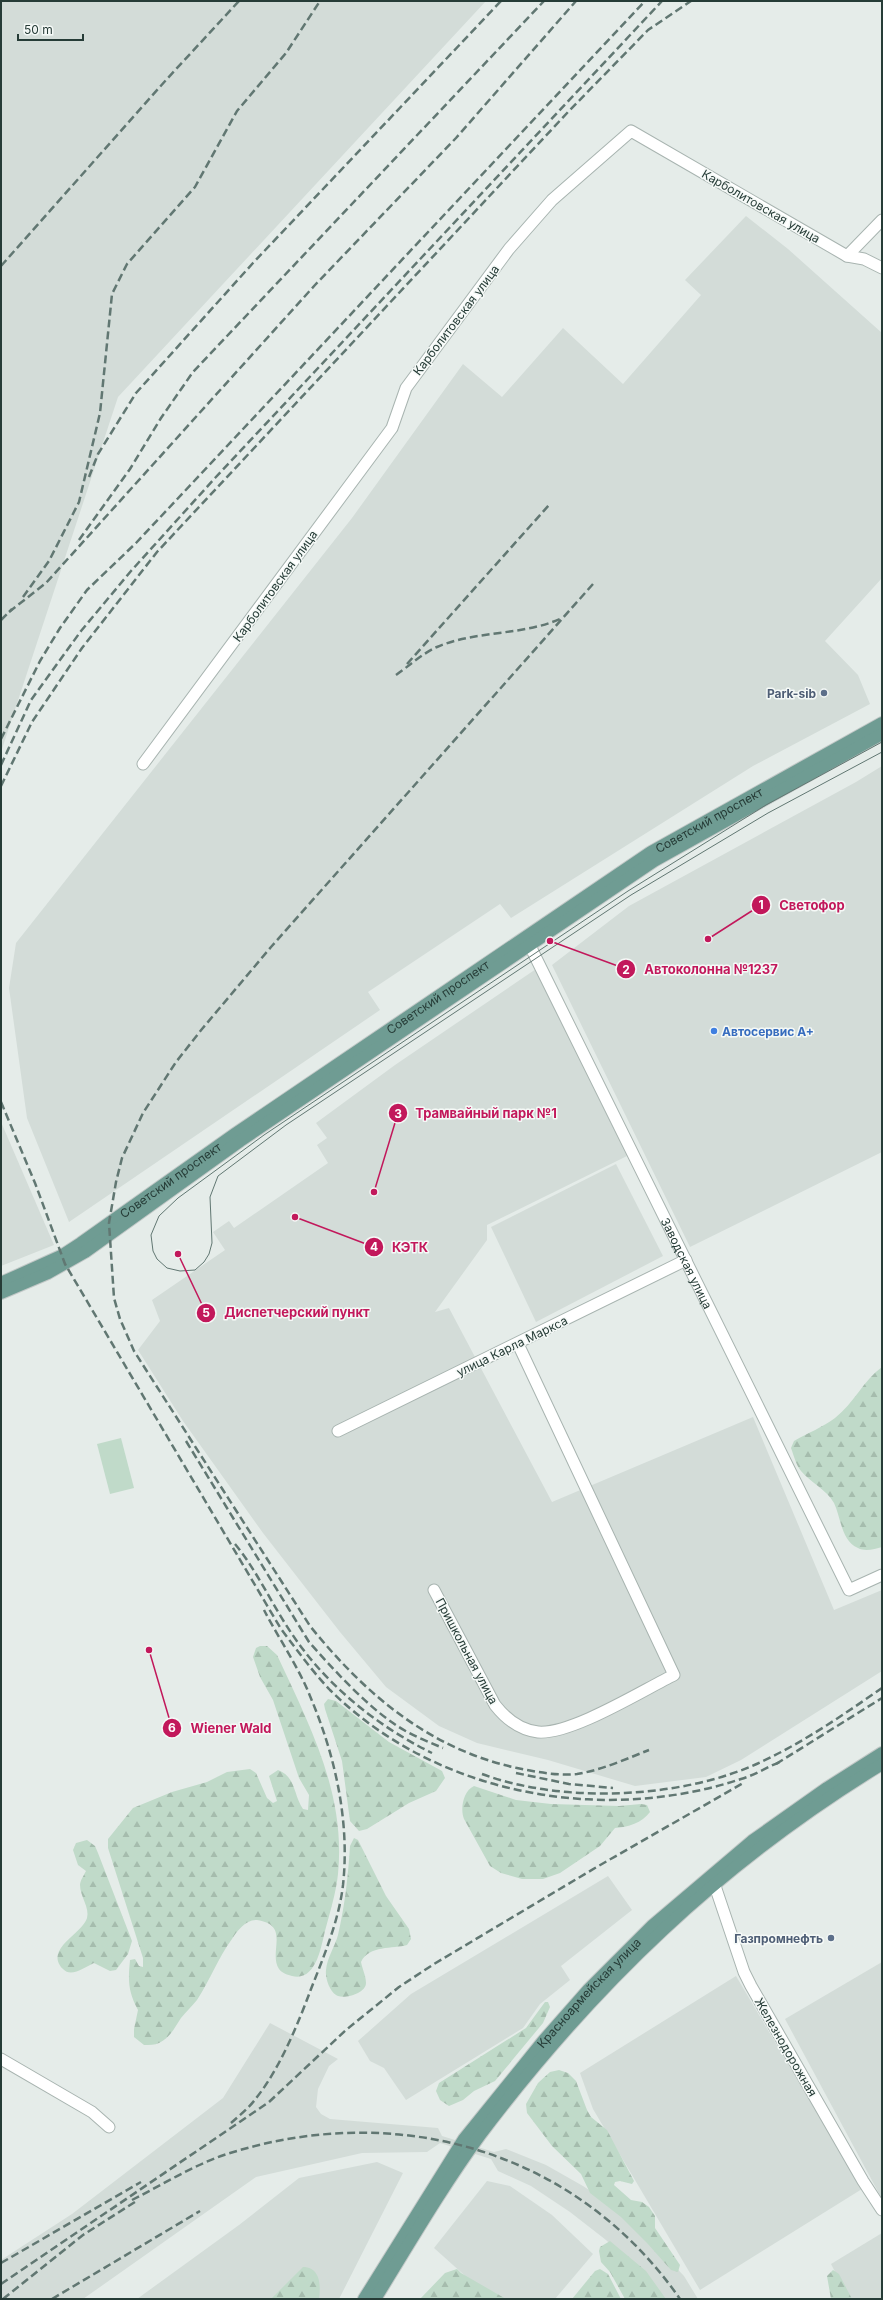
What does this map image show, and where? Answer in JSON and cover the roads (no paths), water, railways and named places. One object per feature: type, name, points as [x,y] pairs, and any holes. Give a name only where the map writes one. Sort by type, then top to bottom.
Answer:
[{"type":"main road","name":"Советский проспект","points":[[1,1293],[48,1272],[84,1252],[651,852],[687,830],[882,723]]},
{"type":"main road","name":"Советский проспект","points":[[1,1283],[61,1256],[81,1243],[235,1134],[526,941],[687,841],[882,734]]},
{"type":"main road","name":"Красноармейская улица","points":[[364,2299],[464,2140],[544,2040],[631,1946],[790,1814],[882,1753]]},
{"type":"main road","name":"Красноармейская улица","points":[[375,2299],[452,2177],[501,2108],[624,1966],[713,1878],[882,1764]]},
{"type":"street","name":"Карболитовская улица","points":[[144,764],[392,428],[406,388],[509,249],[552,200],[631,131],[847,256],[864,258],[882,268]]},
{"type":"street","points":[[847,256],[882,220]]},
{"type":"street","name":"Заводская улица","points":[[526,941],[849,1590],[882,1575]]},
{"type":"street","name":"улица Карла Маркса","points":[[338,1431],[518,1344],[686,1260]]},
{"type":"street","name":"Пришкольная улица","points":[[434,1590],[495,1705],[501,1713],[521,1727],[546,1731],[580,1722],[674,1674],[518,1344]]},
{"type":"street","name":"Железнодорожная","points":[[713,1878],[744,1972],[751,1986],[863,2181],[882,2210]]},
{"type":"street","points":[[1,2059],[92,2112],[109,2127]]},
{"type":"tram line","points":[[882,742],[766,805],[628,891],[264,1135],[178,1198],[159,1216],[151,1235],[153,1251],[157,1259],[167,1268],[180,1271],[195,1270],[204,1262],[209,1254],[212,1243],[210,1197],[218,1176],[286,1125],[631,895],[768,813],[882,752]]},
{"type":"railway","points":[[1,266],[166,80],[239,1]]},
{"type":"railway","points":[[23,597],[49,561],[79,502],[100,413],[112,294],[127,264],[195,187],[237,111],[286,53],[320,1]]},
{"type":"railway","points":[[89,477],[98,454],[136,393],[253,263],[501,1]]},
{"type":"railway","points":[[79,540],[130,469],[161,418],[193,372],[544,1]]},
{"type":"railway","points":[[9,612],[46,583],[315,285],[456,138],[576,1]]},
{"type":"railway","points":[[1,739],[40,661],[60,628],[87,590],[136,543],[645,1]]},
{"type":"railway","points":[[1,765],[31,700],[81,631],[131,571],[215,478],[662,1]]},
{"type":"railway","points":[[1,786],[32,722],[82,648],[157,552],[568,112],[648,30],[691,1]]},
{"type":"railway","points":[[407,664],[549,505]]},
{"type":"railway","points":[[593,584],[271,947],[176,1062],[143,1113],[122,1158],[109,1223],[114,1298],[120,1319],[134,1351],[310,1626],[353,1674],[376,1696],[427,1733],[455,1747],[485,1759],[517,1768],[554,1774],[577,1774],[605,1767],[649,1750]]},
{"type":"railway","points":[[1,620],[12,609]]},
{"type":"railway","points":[[396,675],[437,647],[468,638],[532,628],[562,618]]},
{"type":"railway","points":[[1,1102],[35,1183],[65,1264],[281,1629],[330,1690],[372,1726],[419,1755],[470,1776],[523,1791],[578,1799],[633,1799],[688,1793],[741,1779],[780,1762]]},
{"type":"railway","points":[[186,1441],[309,1642],[349,1685],[382,1715],[405,1731],[443,1748]]},
{"type":"railway","points":[[235,1544],[258,1577],[292,1634],[320,1670],[337,1687],[372,1717],[432,1753]]},
{"type":"railway","points":[[231,2123],[245,2111],[265,2085],[281,2059],[294,2031],[335,1925],[341,1898],[345,1861],[342,1813],[327,1741],[305,1685],[264,1610]]},
{"type":"railway","points":[[482,1774],[514,1784],[549,1790],[585,1793],[622,1793],[659,1790],[695,1784],[730,1774],[761,1762],[793,1746],[823,1728],[882,1688]]},
{"type":"railway","points":[[776,1764],[882,1698]]},
{"type":"railway","points":[[516,1773],[569,1784],[613,1788]]},
{"type":"railway","points":[[1,2284],[269,2102],[346,2030],[399,1987],[434,1964],[595,1868],[745,1782]]},
{"type":"railway","points":[[132,2200],[212,2159],[288,2139],[352,2133],[416,2136],[477,2150],[535,2173],[589,2205],[638,2247],[680,2299]]},
{"type":"railway","points":[[1,2263],[141,2182]]},
{"type":"railway","points":[[3,2299],[83,2235],[138,2200]]},
{"type":"railway","points":[[52,2299],[200,2211]]},
{"type":"place","name":"Park-sib","points":[[824,693]]},
{"type":"place","name":"Светофор","points":[[708,939]]},
{"type":"place","name":"Автоколонна №1237","points":[[550,941]]},
{"type":"place","name":"Автосервис А+","points":[[714,1031]]},
{"type":"place","name":"Трамвайный парк №1","points":[[374,1192]]},
{"type":"place","name":"КЭТК","points":[[295,1217]]},
{"type":"place","name":"Диспетчерский пункт","points":[[178,1254]]},
{"type":"place","name":"Wiener Wald","points":[[149,1650]]},
{"type":"place","name":"Газпромнефть","points":[[831,1938]]}]
